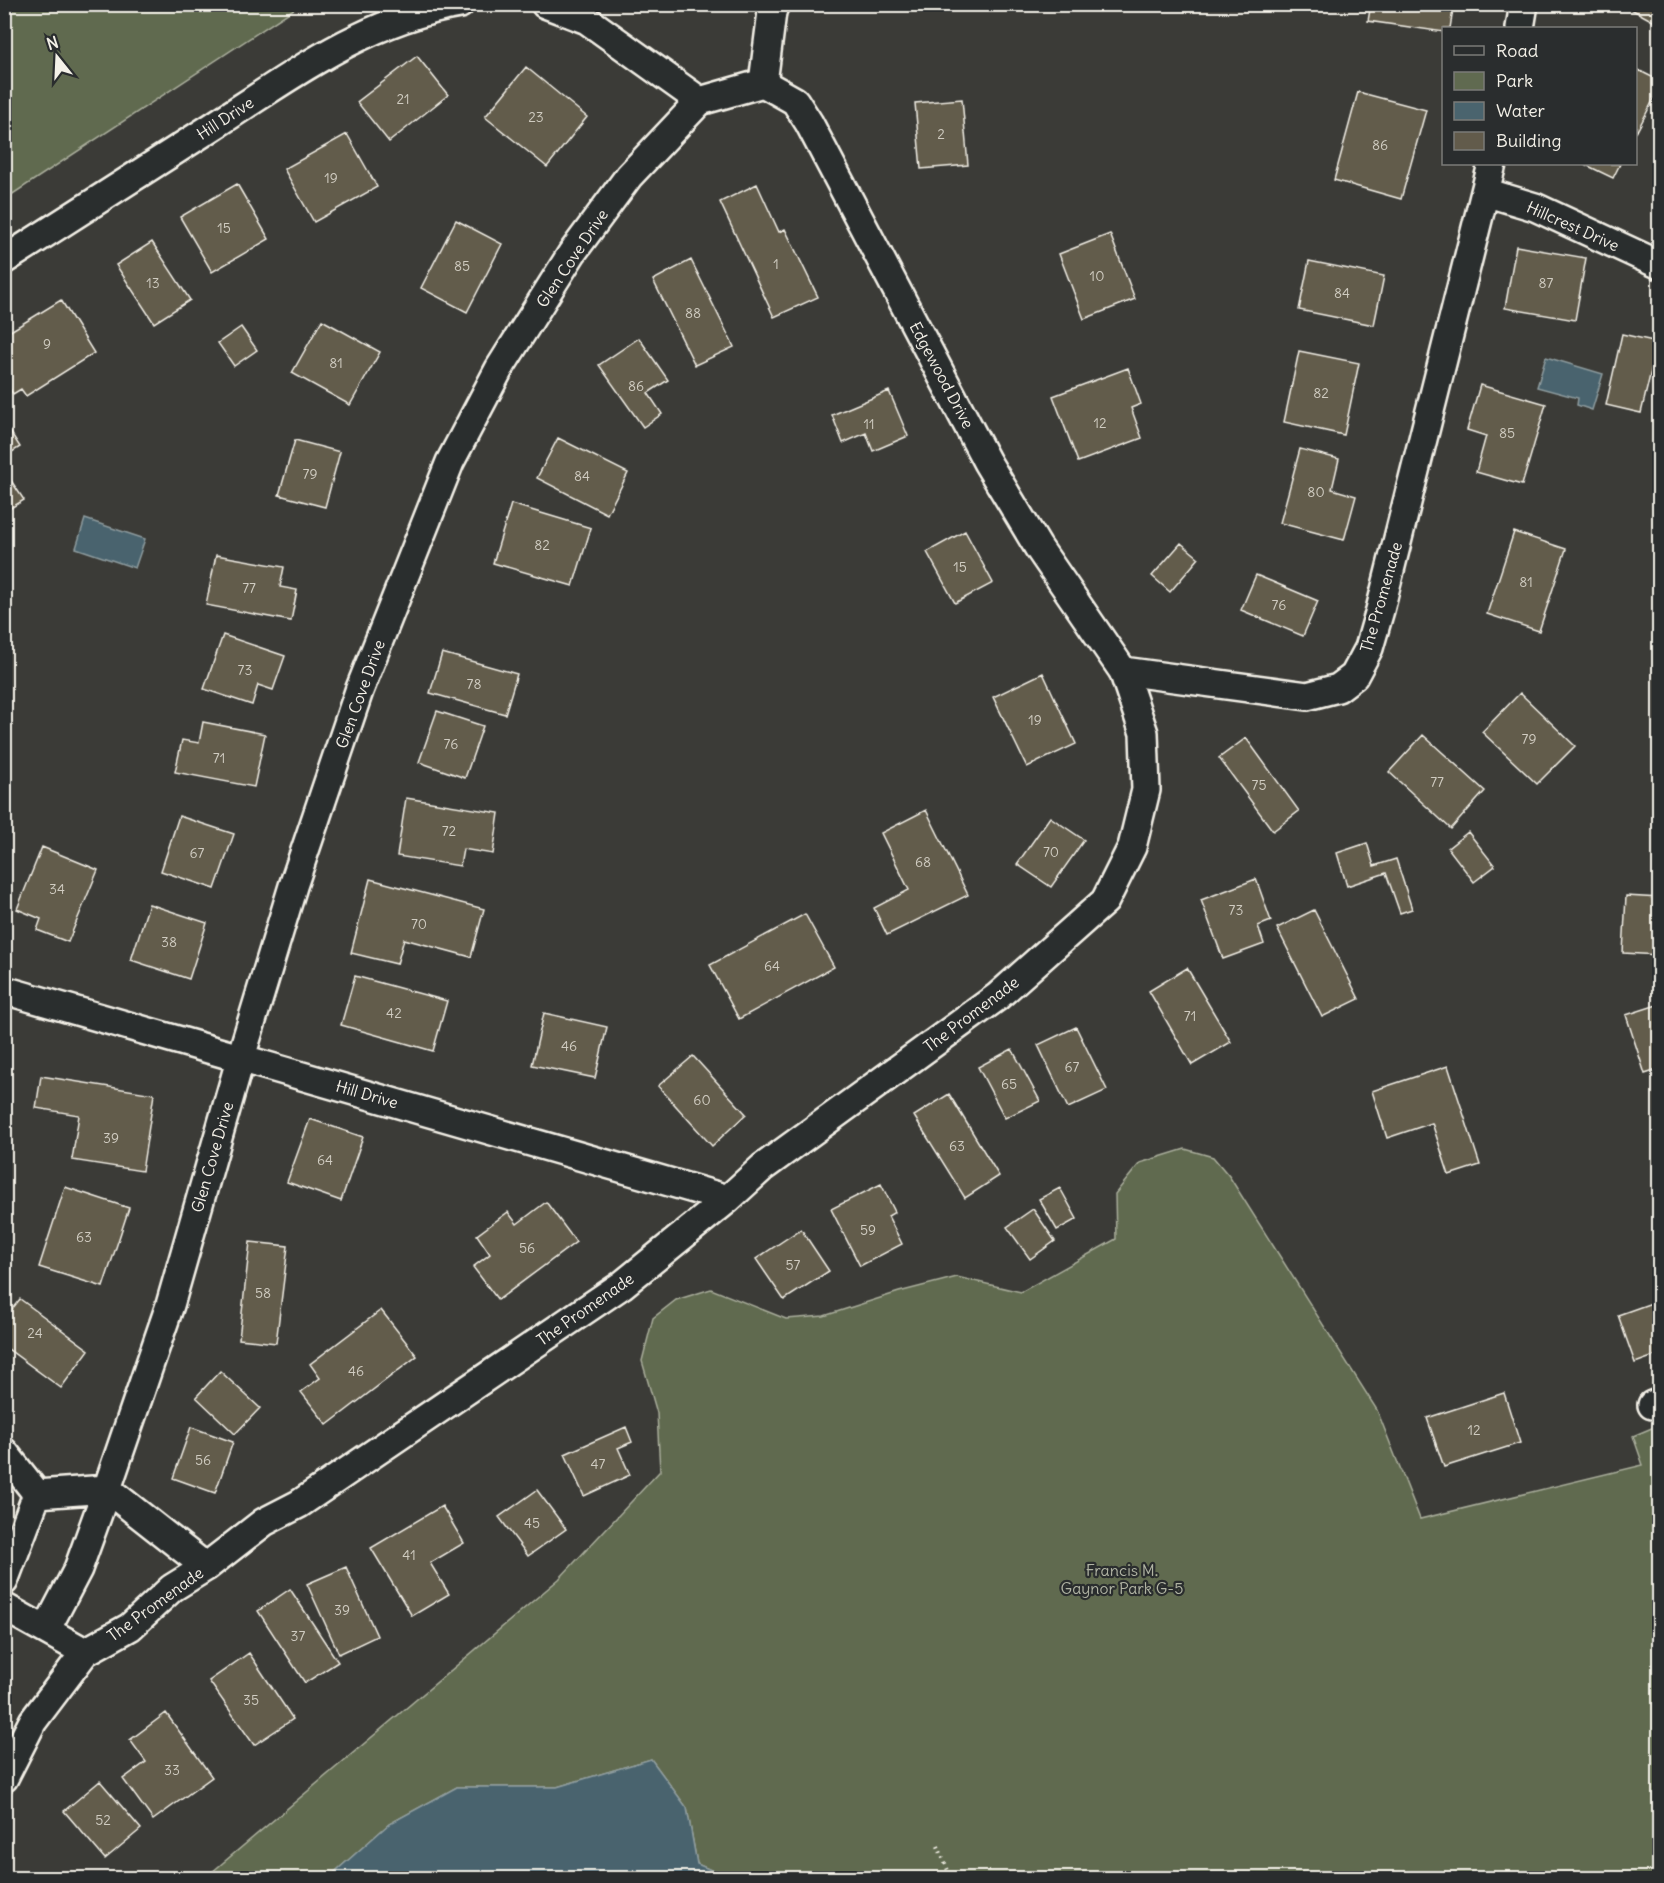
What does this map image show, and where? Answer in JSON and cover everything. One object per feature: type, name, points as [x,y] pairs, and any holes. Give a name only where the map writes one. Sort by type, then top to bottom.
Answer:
[{"type":"street","name":"Hill Drive","points":[[4,260],[300,70],[374,29],[434,9],[460,4]]},
{"type":"street","points":[[545,4],[587,20],[700,100],[763,83],[775,4]]},
{"type":"street","points":[[1521,27],[1524,4]]},
{"type":"street","name":"Edgewood Drive","points":[[763,83],[795,101],[809,123],[987,462],[1038,547],[1123,671]]},
{"type":"street","name":"Glen Cove Drive","points":[[46,1630],[78,1569],[107,1489],[170,1305],[293,886],[359,691],[450,462],[499,369],[572,253],[629,176],[700,100]]},
{"type":"street","name":"The Promenade","points":[[85,1652],[130,1627],[172,1588],[206,1567],[264,1522],[299,1504],[622,1285],[728,1199],[763,1167],[997,998],[1105,901],[1132,847],[1146,790],[1144,733],[1123,671],[1307,696],[1338,688],[1354,676],[1369,648],[1380,610],[1492,165]]},
{"type":"street","name":"Hillcrest Drive","points":[[1485,192],[1534,207],[1659,265]]},
{"type":"street","name":"Hill Drive","points":[[4,990],[728,1199]]},
{"type":"street","points":[[4,1452],[37,1494]]},
{"type":"street","points":[[37,1494],[107,1489],[206,1567]]},
{"type":"street","points":[[4,1581],[37,1494]]},
{"type":"street","points":[[4,1607],[85,1652],[33,1721],[4,1778]]},
{"type":"path","points":[[938,1846],[951,1878]]},
{"type":"green space","points":[[5,4],[300,4],[300,5],[5,199]]},
{"type":"green space","name":"Francis M. Gaynor Park G-5","points":[[1185,1149],[1213,1157],[1229,1176],[1377,1410],[1420,1519],[1643,1465],[1633,1436],[1659,1425],[1659,1878],[729,1878],[697,1864],[687,1808],[651,1759],[557,1787],[457,1787],[389,1824],[328,1878],[205,1878],[559,1579],[660,1471],[657,1413],[642,1361],[653,1318],[676,1300],[711,1289],[786,1319],[824,1316],[899,1292],[957,1277],[1021,1292],[1116,1239],[1115,1194],[1140,1163]]},
{"type":"water","points":[[1546,357],[1603,374],[1592,410],[1577,405],[1578,398],[1537,387]]},
{"type":"water","points":[[85,519],[145,539],[135,568],[76,548]]},
{"type":"water","points":[[651,1759],[687,1808],[697,1864],[729,1878],[328,1878],[389,1824],[457,1787],[557,1787]]},
{"type":"building","points":[[1371,4],[1454,4],[1450,27],[1442,27],[1442,32],[1368,21]]},
{"type":"building","points":[[1622,4],[1660,4],[1660,25]]},
{"type":"building","points":[[417,56],[448,95],[389,142],[357,102]]},
{"type":"building","points":[[526,67],[587,117],[547,167],[485,117]]},
{"type":"building","points":[[1637,70],[1660,81],[1660,87],[1637,131]]},
{"type":"building","points":[[1358,92],[1426,110],[1401,199],[1334,180]]},
{"type":"building","points":[[962,99],[968,165],[921,169],[915,103]]},
{"type":"building","points":[[347,134],[377,187],[314,222],[284,169]]},
{"type":"building","points":[[1586,165],[1620,165],[1613,178]]},
{"type":"building","points":[[237,184],[269,239],[212,272],[180,217]]},
{"type":"building","points":[[757,184],[779,232],[785,229],[818,297],[774,317],[720,202]]},
{"type":"building","points":[[456,220],[502,244],[467,312],[421,288]]},
{"type":"building","points":[[1110,234],[1135,299],[1084,319],[1059,254]]},
{"type":"building","points":[[152,242],[190,300],[154,323],[116,265]]},
{"type":"building","points":[[1516,246],[1586,258],[1575,320],[1505,308]]},
{"type":"building","points":[[691,260],[734,347],[695,365],[653,280]]},
{"type":"building","points":[[1309,261],[1384,276],[1374,325],[1299,310]]},
{"type":"building","points":[[61,300],[94,353],[26,396],[21,389],[13,394],[4,380],[4,335]]},
{"type":"building","points":[[322,320],[380,352],[350,405],[292,373]]},
{"type":"building","points":[[241,327],[257,350],[234,366],[218,343]]},
{"type":"building","points":[[1622,334],[1658,342],[1641,413],[1606,405]]},
{"type":"building","points":[[639,338],[668,380],[648,393],[662,414],[643,427],[599,365]]},
{"type":"building","points":[[1299,351],[1359,363],[1344,435],[1284,422]]},
{"type":"building","points":[[1128,368],[1141,404],[1131,408],[1142,438],[1078,462],[1053,396]]},
{"type":"building","points":[[1480,385],[1546,404],[1522,485],[1476,472],[1486,436],[1467,430]]},
{"type":"building","points":[[889,391],[908,436],[873,451],[866,433],[843,443],[832,415]]},
{"type":"building","points":[[4,422],[20,447],[4,457]]},
{"type":"building","points":[[558,438],[628,473],[607,514],[537,478]]},
{"type":"building","points":[[295,440],[340,452],[325,507],[279,495]]},
{"type":"building","points":[[1300,449],[1339,459],[1332,489],[1356,496],[1344,540],[1280,523]]},
{"type":"building","points":[[4,470],[24,500],[4,512]]},
{"type":"building","points":[[511,504],[591,528],[573,586],[493,563]]},
{"type":"building","points":[[965,531],[993,583],[955,603],[927,552]]},
{"type":"building","points":[[1514,532],[1566,549],[1539,631],[1487,614]]},
{"type":"building","points":[[1181,543],[1199,558],[1170,592],[1152,576]]},
{"type":"building","points":[[216,555],[284,567],[280,587],[297,590],[291,621],[206,605]]},
{"type":"building","points":[[1256,575],[1318,601],[1303,636],[1241,610]]},
{"type":"building","points":[[223,635],[285,656],[273,690],[258,685],[252,705],[204,689]]},
{"type":"building","points":[[442,653],[517,674],[505,714],[430,693]]},
{"type":"building","points":[[1043,673],[1076,744],[1027,767],[993,697]]},
{"type":"building","points":[[1520,693],[1575,746],[1537,784],[1482,732]]},
{"type":"building","points":[[437,711],[483,726],[465,778],[419,762]]},
{"type":"building","points":[[203,722],[265,734],[254,787],[175,772],[182,740],[199,743]]},
{"type":"building","points":[[1423,735],[1485,791],[1451,829],[1389,772]]},
{"type":"building","points":[[1246,738],[1299,811],[1273,831],[1219,758]]},
{"type":"building","points":[[406,798],[499,813],[493,854],[463,849],[460,866],[397,856]]},
{"type":"building","points":[[926,810],[968,895],[887,935],[874,908],[909,890],[881,833]]},
{"type":"building","points":[[179,816],[234,834],[215,889],[161,871]]},
{"type":"building","points":[[1050,817],[1084,840],[1051,887],[1017,864]]},
{"type":"building","points":[[1468,832],[1495,866],[1474,882],[1448,848]]},
{"type":"building","points":[[1367,843],[1374,866],[1396,859],[1412,909],[1400,913],[1386,873],[1347,886],[1337,853]]},
{"type":"building","points":[[42,847],[98,870],[68,942],[37,930],[41,919],[17,909]]},
{"type":"building","points":[[370,879],[484,909],[471,957],[404,939],[397,964],[351,953]]},
{"type":"building","points":[[1256,879],[1271,921],[1258,926],[1264,944],[1223,959],[1201,900]]},
{"type":"building","points":[[1626,896],[1660,898],[1660,955],[1623,953]]},
{"type":"building","points":[[149,904],[207,923],[189,979],[131,960]]},
{"type":"building","points":[[1314,910],[1359,999],[1322,1017],[1277,928]]},
{"type":"building","points":[[805,914],[834,967],[739,1019],[710,965]]},
{"type":"building","points":[[1187,968],[1231,1042],[1192,1065],[1149,991]]},
{"type":"building","points":[[355,976],[447,1001],[433,1051],[341,1025]]},
{"type":"building","points":[[1660,1004],[1660,1069],[1645,1074],[1626,1015]]},
{"type":"building","points":[[544,1013],[607,1027],[595,1078],[532,1065]]},
{"type":"building","points":[[1076,1027],[1107,1090],[1068,1108],[1038,1045]]},
{"type":"building","points":[[1012,1049],[1040,1101],[1005,1118],[978,1067]]},
{"type":"building","points":[[693,1056],[746,1114],[712,1146],[658,1086]]},
{"type":"building","points":[[1448,1066],[1480,1165],[1449,1175],[1432,1123],[1387,1138],[1372,1091]]},
{"type":"building","points":[[41,1076],[154,1094],[142,1171],[72,1160],[79,1115],[36,1108]]},
{"type":"building","points":[[949,1094],[999,1176],[965,1198],[914,1116]]},
{"type":"building","points":[[310,1119],[363,1137],[341,1201],[287,1182]]},
{"type":"building","points":[[881,1184],[895,1212],[888,1216],[902,1244],[860,1266],[831,1209]]},
{"type":"building","points":[[65,1187],[129,1208],[103,1287],[39,1267]]},
{"type":"building","points":[[1060,1188],[1077,1219],[1057,1230],[1039,1199]]},
{"type":"building","points":[[546,1202],[576,1242],[498,1300],[473,1267],[490,1254],[477,1235],[508,1212],[517,1224]]},
{"type":"building","points":[[1033,1209],[1055,1241],[1030,1259],[1007,1227]]},
{"type":"building","points":[[801,1229],[829,1271],[784,1300],[756,1259]]},
{"type":"building","points":[[250,1242],[288,1246],[276,1343],[239,1339]]},
{"type":"building","points":[[20,1299],[89,1350],[61,1388],[4,1346],[4,1319]]},
{"type":"building","points":[[1660,1300],[1660,1354],[1635,1363],[1618,1315]]},
{"type":"building","points":[[381,1310],[417,1356],[327,1425],[301,1392],[320,1378],[310,1364]]},
{"type":"building","points":[[220,1371],[260,1408],[235,1434],[196,1397]]},
{"type":"building","points":[[1504,1393],[1520,1443],[1444,1467],[1427,1418]]},
{"type":"building","points":[[191,1427],[233,1442],[215,1493],[173,1478]]},
{"type":"building","points":[[626,1427],[632,1442],[618,1448],[630,1475],[584,1496],[565,1454]]},
{"type":"building","points":[[537,1490],[566,1529],[528,1556],[499,1517]]},
{"type":"building","points":[[442,1506],[464,1543],[430,1563],[449,1594],[412,1616],[371,1548]]},
{"type":"building","points":[[346,1567],[377,1636],[339,1654],[307,1584]]},
{"type":"building","points":[[290,1589],[338,1662],[305,1683],[258,1611]]},
{"type":"building","points":[[249,1653],[293,1719],[254,1745],[209,1681]]},
{"type":"building","points":[[166,1713],[212,1777],[153,1820],[123,1779],[146,1762],[130,1740]]},
{"type":"building","points":[[100,1781],[141,1829],[105,1859],[64,1811]]}]
